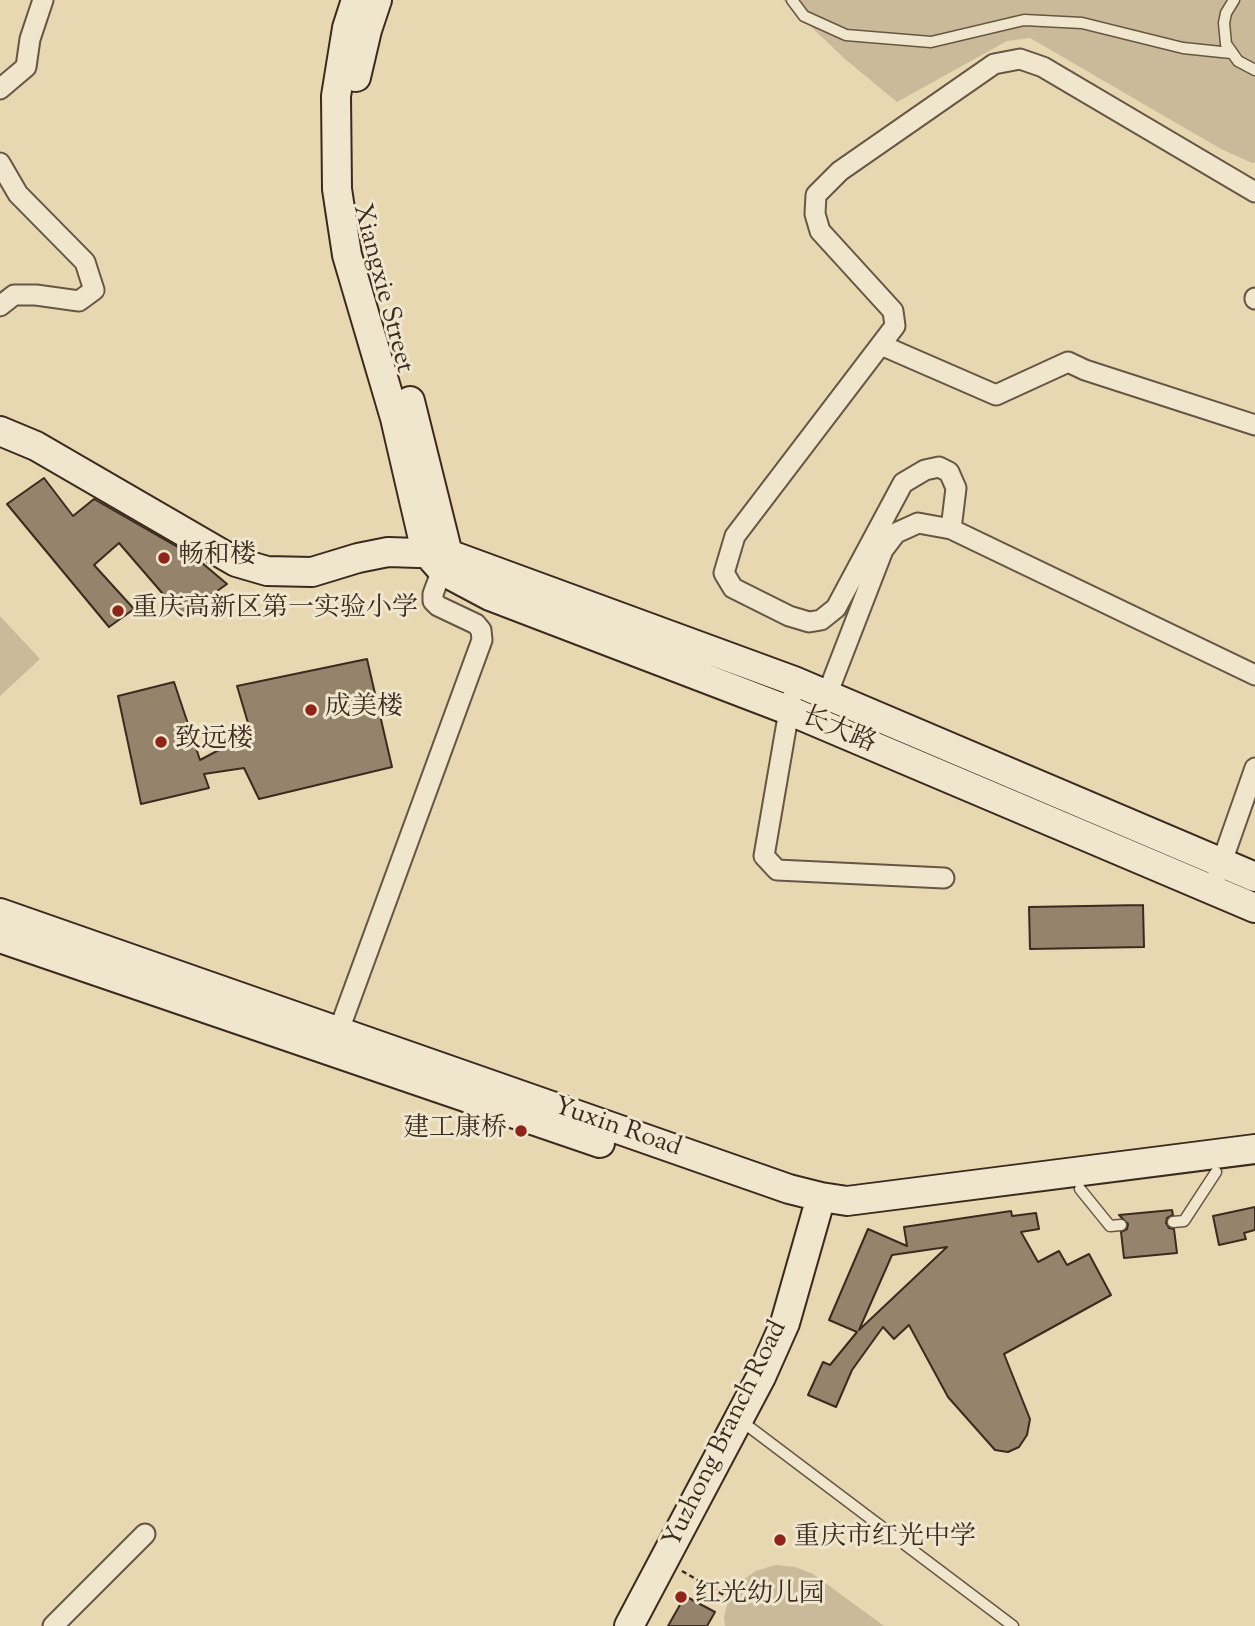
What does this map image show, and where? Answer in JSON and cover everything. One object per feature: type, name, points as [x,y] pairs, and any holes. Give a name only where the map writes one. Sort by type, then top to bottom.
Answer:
[{"type":"street","points":[[0,89],[26,67],[30,40],[43,0]]},
{"type":"street","name":"Xiangxie Street","points":[[356,0],[347,29],[336,96],[337,189],[347,255],[439,559]]},
{"type":"street","name":"Xiangxie Street","points":[[377,0],[353,91],[354,184],[365,250],[414,412],[439,559]]},
{"type":"street","points":[[951,529],[957,488],[949,472],[939,467],[925,470],[903,483],[836,608],[821,620],[809,622],[789,616],[733,588],[724,573],[735,536],[895,326],[893,311],[820,231],[815,214],[816,195],[840,171],[994,64],[1020,59],[1043,67],[1255,192]]},
{"type":"street","points":[[0,163],[18,194],[85,262],[94,289],[79,301],[14,295],[0,306]]},
{"type":"street","points":[[881,345],[996,395],[1068,362],[1085,370],[1255,425]]},
{"type":"street","points":[[0,431],[36,446],[236,562],[267,571],[312,572],[388,552],[439,559],[433,601],[476,624],[481,630],[482,640],[339,1031]]},
{"type":"street","points":[[816,722],[883,550],[897,533],[918,523],[951,529],[1255,675]]},
{"type":"street","name":"长大路","points":[[439,559],[794,681],[1255,877]]},
{"type":"street","name":"长大路","points":[[439,559],[490,596],[788,710],[1255,908]]},
{"type":"street","points":[[794,681],[764,856],[777,870],[944,878]]},
{"type":"street","points":[[1212,890],[1255,768]]},
{"type":"street","name":"Yuxin Road","points":[[0,913],[789,1189],[847,1218],[1255,1167]]},
{"type":"street","name":"Yuxin Road","points":[[0,938],[786,1207],[819,1206],[1255,1149]]},
{"type":"street","name":"Yuzhong Branch Road","points":[[629,1626],[740,1420],[785,1323],[819,1206]]},
{"type":"street","points":[[53,1626],[145,1534]]},
{"type":"lane","points":[[792,0],[804,16],[846,34],[932,42],[1024,20],[1082,23],[1183,48],[1231,53]]},
{"type":"lane","points":[[1234,0],[1226,13],[1224,23],[1226,44],[1238,61],[1255,70]]},
{"type":"lane","points":[[1173,1222],[1184,1221],[1216,1172]]},
{"type":"lane","points":[[1080,1189],[1110,1226],[1121,1225]]},
{"type":"lane","points":[[740,1420],[1013,1626]]},
{"type":"path","points":[[664,1561],[729,1598]]},
{"type":"shaded area","points":[[783,0],[1255,0],[1255,162],[1221,149],[1030,38],[1007,41],[897,102],[845,59]]},
{"type":"shaded area","points":[[0,616],[40,659],[0,696]]},
{"type":"shaded area","points":[[775,1565],[795,1567],[813,1574],[884,1626],[725,1626],[724,1617],[729,1598],[740,1582],[756,1571]]},
{"type":"building","name":"畅和楼","points":[[44,478],[73,516],[94,499],[195,557],[227,584],[182,616],[119,543],[94,565],[134,609],[109,627],[7,504]]},
{"type":"building","name":"成美楼","points":[[367,659],[392,767],[259,799],[244,768],[204,774],[209,788],[141,804],[118,696],[174,682],[200,760],[251,733],[237,686]]},
{"type":"building","points":[[1143,905],[1144,947],[1030,949],[1029,907]]},
{"type":"building","points":[[1255,1207],[1255,1230],[1244,1233],[1246,1239],[1219,1245],[1213,1216]]},
{"type":"building","points":[[1172,1210],[1173,1215],[1167,1218],[1166,1223],[1169,1228],[1174,1229],[1177,1253],[1124,1258],[1121,1232],[1127,1229],[1128,1224],[1119,1215]]},
{"type":"building","points":[[1011,1211],[1012,1216],[1036,1213],[1039,1229],[1021,1232],[1038,1262],[1059,1251],[1067,1265],[1089,1254],[1111,1295],[1004,1354],[1030,1419],[1027,1435],[1019,1447],[1008,1452],[995,1450],[948,1397],[909,1325],[894,1339],[883,1327],[852,1370],[836,1407],[808,1395],[823,1362],[830,1365],[857,1332],[829,1320],[868,1229],[907,1246],[904,1227]],"holes":[[[947,1247],[859,1330],[892,1255]]]},
{"type":"building","points":[[685,1596],[715,1612],[707,1626],[668,1626]]},
{"type":"place","name":"畅和楼","points":[[164,558]]},
{"type":"place","name":"重庆高新区第一实验小学","points":[[118,611]]},
{"type":"place","name":"成美楼","points":[[311,710]]},
{"type":"place","name":"致远楼","points":[[161,742]]},
{"type":"place","name":"建工康桥","points":[[521,1131]]},
{"type":"place","name":"重庆市红光中学","points":[[780,1540]]},
{"type":"place","name":"红光幼儿园","points":[[681,1597]]}]
